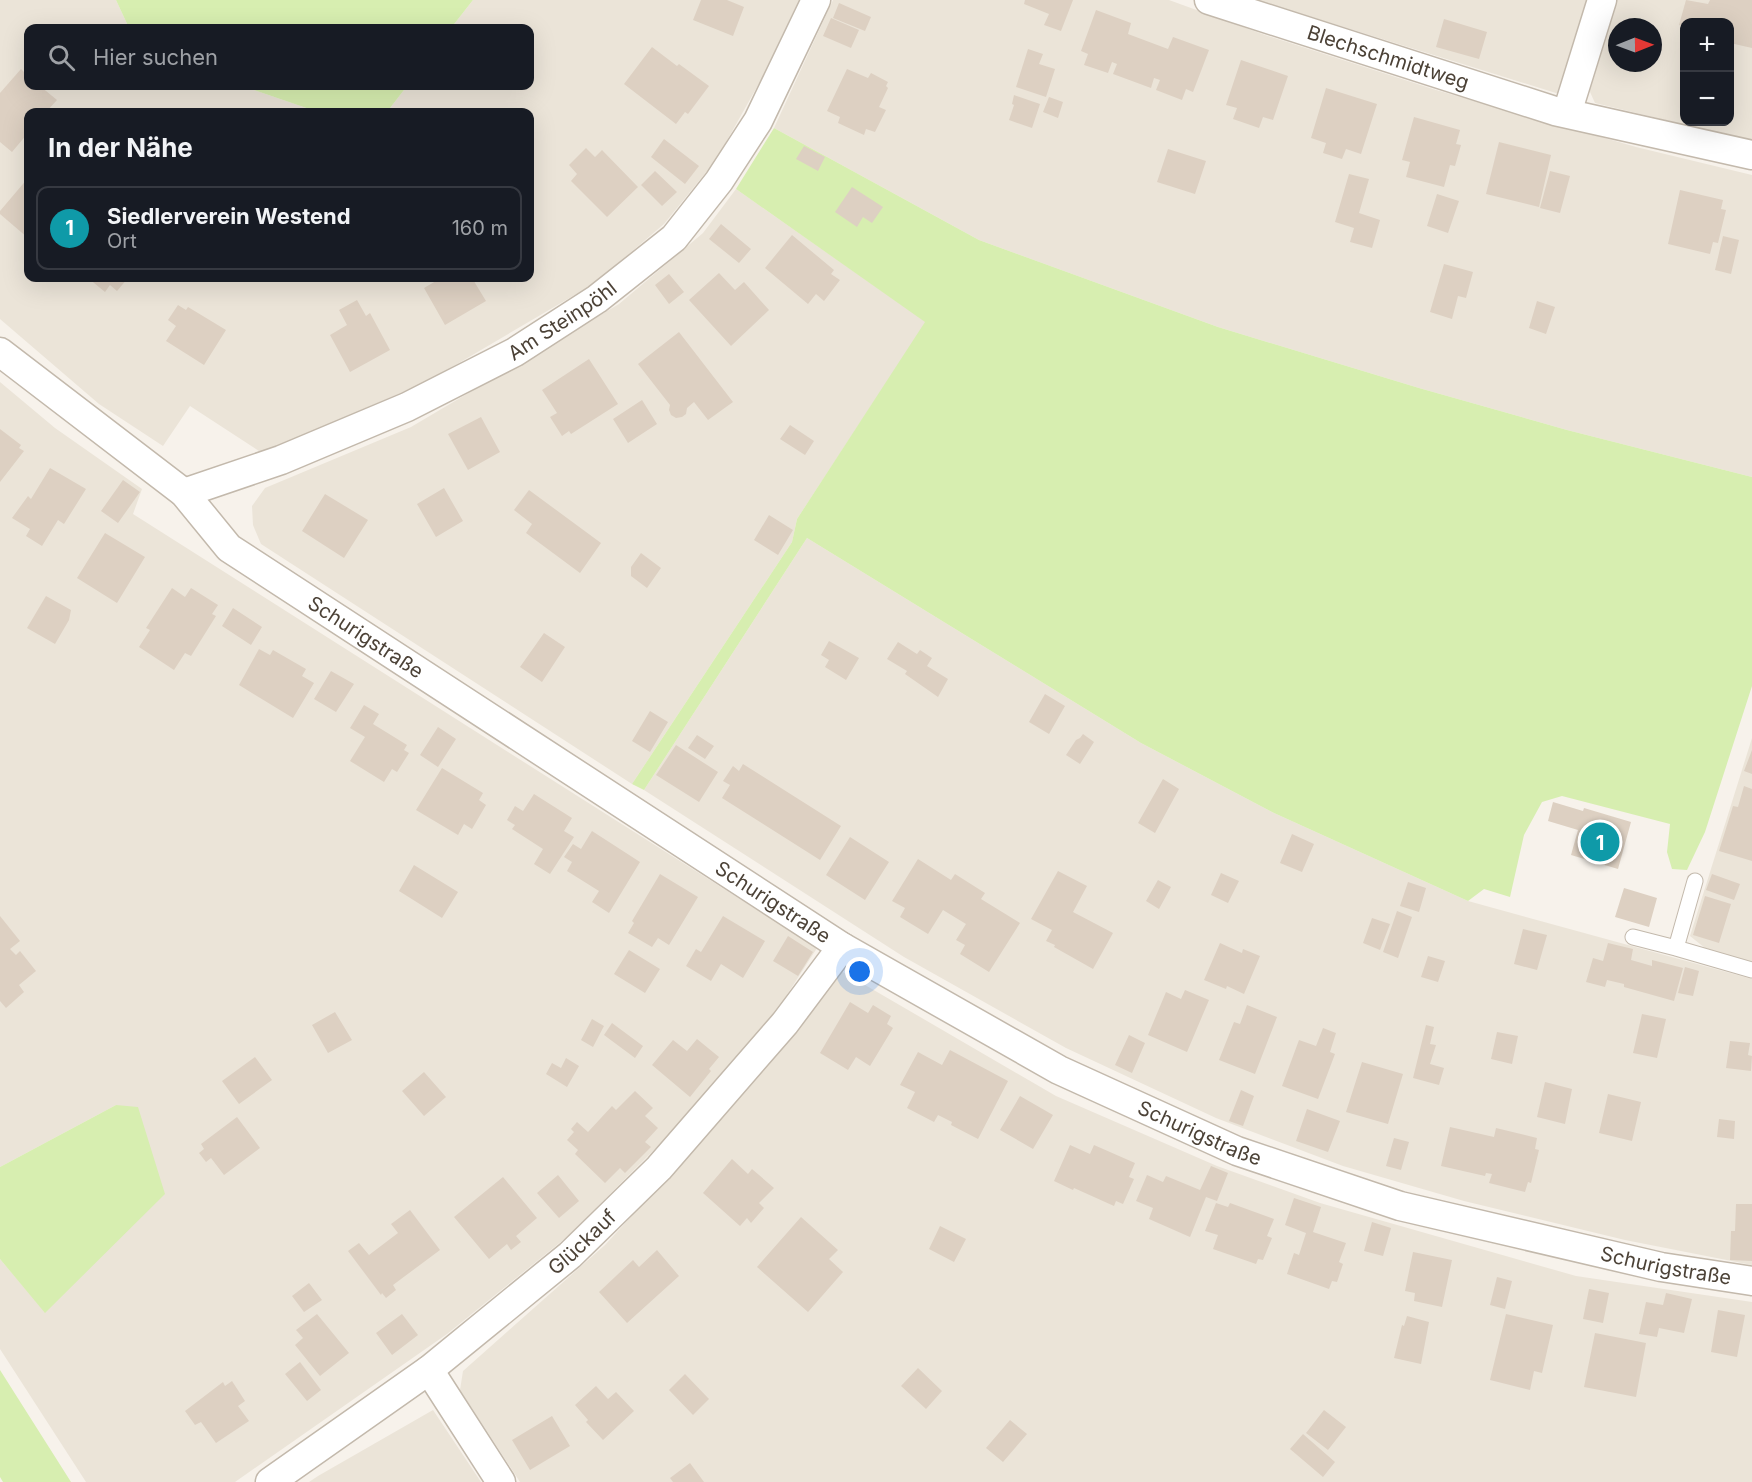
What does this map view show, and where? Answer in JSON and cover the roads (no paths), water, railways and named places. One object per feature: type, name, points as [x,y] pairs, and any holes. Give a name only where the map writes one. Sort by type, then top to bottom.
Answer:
[{"type":"street","name":"Am Steinpöhl","points":[[184,493],[281,460],[407,407],[515,352],[597,299],[674,238],[719,181],[758,121],[816,0]]},
{"type":"street","name":"Blechschmidtweg","points":[[1209,0],[1567,113],[1752,155]]},
{"type":"street","points":[[1567,113],[1602,0]]},
{"type":"street","name":"Schurigstraße","points":[[0,352],[184,493],[229,548],[842,947],[1059,1070],[1236,1151],[1400,1206],[1661,1267],[1752,1281]]},
{"type":"street","name":"Glückauf","points":[[270,1482],[429,1370],[570,1255],[659,1168],[771,1039],[842,947]]},
{"type":"street","points":[[429,1370],[501,1482]]},
{"type":"lane","points":[[1676,948],[1695,881]]},
{"type":"lane","points":[[1633,937],[1752,970]]},
{"type":"place","name":"Siedlerverein Westend","points":[[1600,842]]}]
